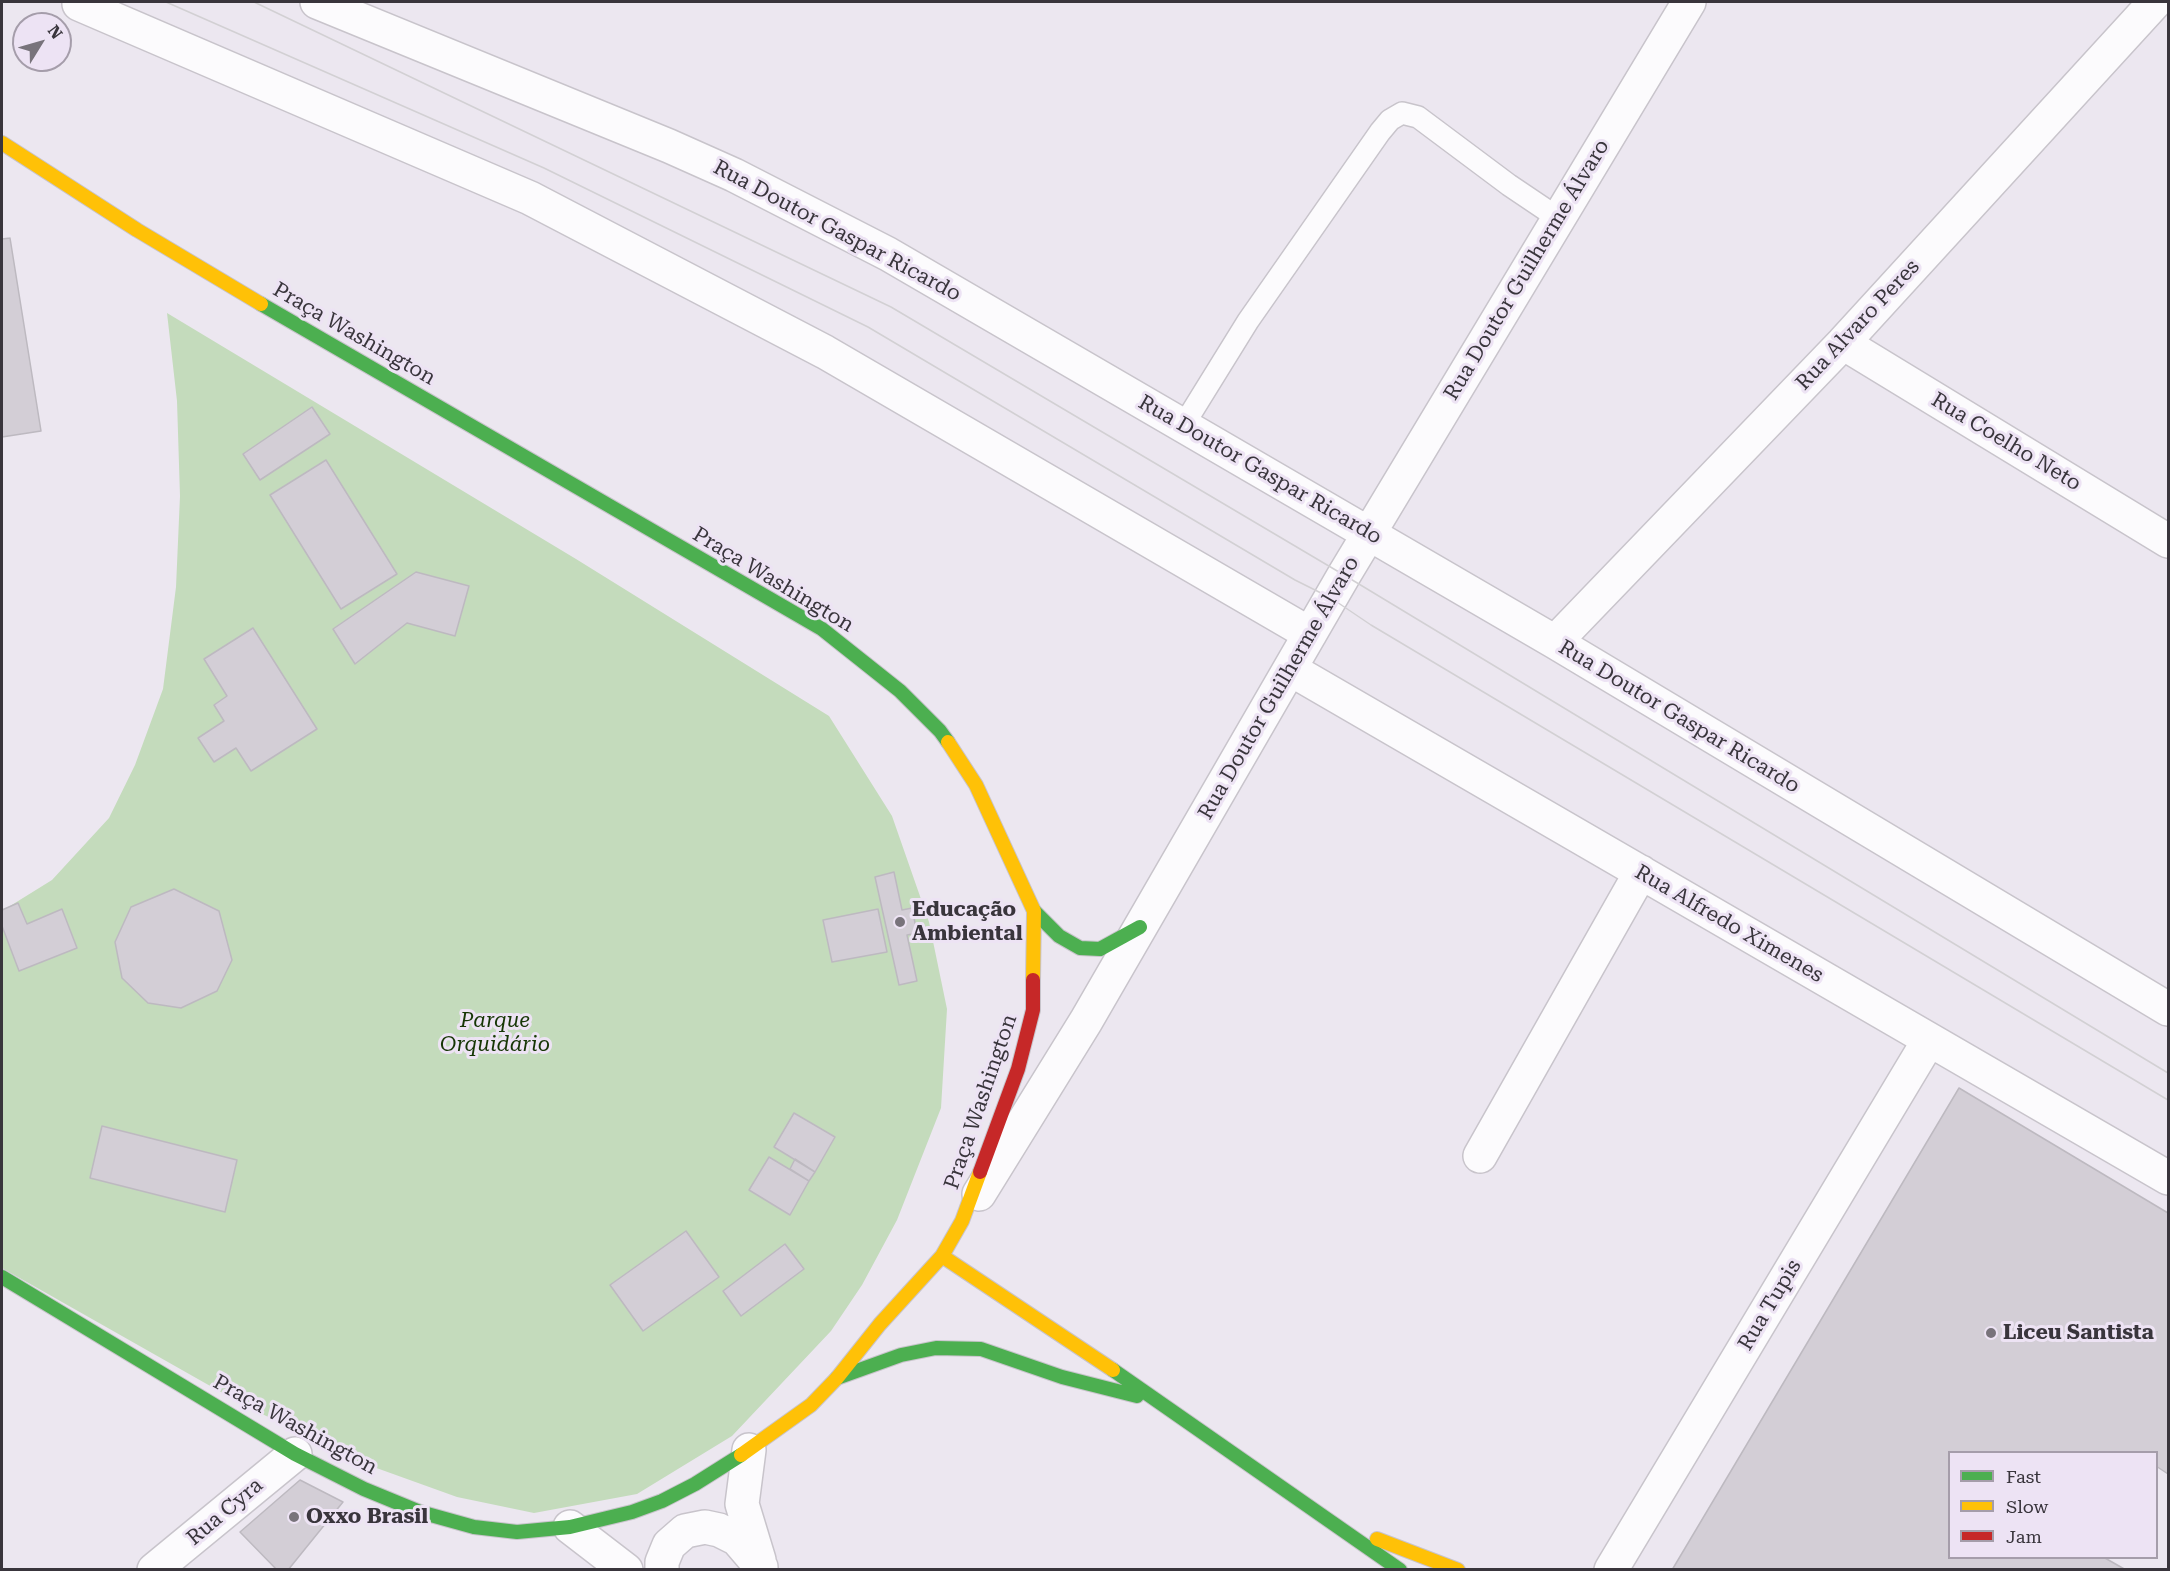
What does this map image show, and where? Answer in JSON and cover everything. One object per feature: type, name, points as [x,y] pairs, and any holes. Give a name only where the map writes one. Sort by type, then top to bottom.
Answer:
[{"type":"street","name":"Rua Doutor Gaspar Ricardo","points":[[317,2],[669,146],[734,175],[888,254],[1555,642],[2169,1009]]},
{"type":"street","name":"Rua Doutor Guilherme Álvaro","points":[[962,1221],[1026,1121],[1369,534],[1689,2]]},
{"type":"street","name":"Rua Alvaro Peres","points":[[1555,642],[1843,343],[2155,2]]},
{"type":"street","points":[[79,4],[530,198],[825,352],[1310,634]]},
{"type":"street","name":"Praça Washington","points":[[2,143],[137,230],[301,328],[822,629],[900,691],[940,731],[976,785],[1034,911],[1033,1010],[1018,1069],[962,1221],[942,1256],[879,1324],[837,1378],[792,1421],[695,1484],[662,1501],[632,1512],[570,1527],[517,1532],[474,1527],[420,1512],[295,1454],[2,1277]]},
{"type":"street","name":"Rua Coelho Neto","points":[[1843,343],[2169,541]]},
{"type":"street","name":"Rua Alfredo Ximenes","points":[[1290,669],[2169,1178]]},
{"type":"street","points":[[1480,1156],[1641,872]]},
{"type":"street","points":[[1034,911],[1059,936],[1080,948],[1100,949],[1140,927]]},
{"type":"street","name":"Rua Tupis","points":[[1611,1569],[1929,1040]]},
{"type":"street","points":[[942,1256],[1159,1401],[1400,1569]]},
{"type":"street","points":[[837,1378],[901,1355],[936,1348],[981,1349],[1062,1377],[1159,1401]]},
{"type":"street","points":[[749,1450],[742,1504],[762,1568]]},
{"type":"street","name":"Rua Cyra","points":[[154,1569],[295,1454]]},
{"type":"street","points":[[1336,1524],[1458,1569]]},
{"type":"street","points":[[570,1527],[626,1569]]},
{"type":"street","points":[[662,1569],[662,1562],[669,1545],[685,1531],[705,1527],[719,1530],[737,1539],[762,1568]]},
{"type":"lane","points":[[1183,426],[1248,321],[1380,132],[1390,120],[1402,113],[1418,117],[1509,185],[1558,218]]},
{"type":"green space","name":"Parque Orquidário","points":[[167,313],[576,559],[829,716],[892,816],[929,922],[947,1009],[941,1108],[897,1220],[862,1285],[831,1331],[732,1436],[637,1494],[534,1513],[457,1497],[357,1461],[242,1404],[2,1268],[2,911],[52,880],[109,818],[135,765],[163,689],[176,587],[180,496],[177,401]]},
{"type":"building","points":[[10,238],[41,431],[2,437],[2,239]]},
{"type":"building","points":[[312,407],[330,434],[260,480],[243,454]]},
{"type":"building","points":[[326,460],[397,574],[341,609],[270,495]]},
{"type":"building","points":[[416,572],[469,586],[455,636],[407,623],[355,664],[333,629]]},
{"type":"building","points":[[253,628],[317,729],[251,771],[236,748],[214,762],[198,738],[224,721],[214,705],[227,696],[204,659]]},
{"type":"building","name":"Educação Ambiental","points":[[894,872],[902,910],[912,908],[917,933],[907,935],[917,981],[899,985],[875,877]]},
{"type":"building","points":[[174,889],[219,911],[232,960],[217,991],[181,1008],[148,1003],[122,978],[115,942],[131,907]]},
{"type":"building","points":[[18,903],[27,924],[62,909],[77,948],[19,971],[2,926],[2,910]]},
{"type":"building","points":[[878,909],[887,952],[832,962],[823,920]]},
{"type":"building","name":"Liceu Santista","points":[[1959,1088],[2168,1213],[2168,1474],[2158,1467],[2158,1451],[1948,1451],[1948,1559],[2107,1559],[2126,1570],[1672,1570]]},
{"type":"building","points":[[794,1113],[835,1137],[815,1172],[774,1147]]},
{"type":"building","points":[[102,1126],[237,1160],[225,1212],[90,1178]]},
{"type":"building","points":[[769,1157],[809,1181],[790,1215],[749,1190]]},
{"type":"building","points":[[795,1159],[815,1172],[809,1181],[790,1169]]},
{"type":"building","points":[[686,1231],[719,1277],[643,1331],[610,1285]]},
{"type":"building","points":[[785,1244],[804,1269],[741,1316],[723,1291]]},
{"type":"building","name":"Oxxo Brasil","points":[[300,1480],[343,1502],[288,1570],[277,1570],[240,1532]]},
{"type":"tram line","points":[[166,2],[544,168],[868,327],[1295,580],[1331,598],[1371,625],[2168,1100]]},
{"type":"tram line","points":[[254,2],[891,307],[1344,575],[2168,1073]]},
{"type":"traffic: fast","points":[[261,304],[822,629],[900,691],[948,742]]},
{"type":"traffic: fast","points":[[1034,911],[1059,936],[1080,948],[1100,949],[1140,927]]},
{"type":"traffic: fast","points":[[2,1277],[295,1454],[364,1489],[420,1512],[474,1527],[517,1532],[570,1527],[632,1512],[662,1501],[695,1484],[741,1455]]},
{"type":"traffic: fast","points":[[837,1378],[901,1355],[936,1348],[981,1349],[1062,1377],[1137,1396]]},
{"type":"traffic: fast","points":[[1113,1370],[1400,1570]]},
{"type":"traffic: slow","points":[[2,143],[137,230],[261,304]]},
{"type":"traffic: slow","points":[[948,742],[976,785],[1034,911],[1033,980]]},
{"type":"traffic: slow","points":[[741,1455],[811,1405],[942,1256],[962,1221],[980,1172]]},
{"type":"traffic: slow","points":[[942,1256],[1113,1370]]},
{"type":"traffic: slow","points":[[1377,1539],[1458,1570]]},
{"type":"traffic: jam","points":[[980,1172],[1018,1069],[1033,1010],[1033,980]]},
{"type":"place","name":"Educação Ambiental","points":[[900,922]]},
{"type":"place","name":"Liceu Santista","points":[[1991,1333]]},
{"type":"place","name":"Oxxo Brasil","points":[[294,1517]]}]
